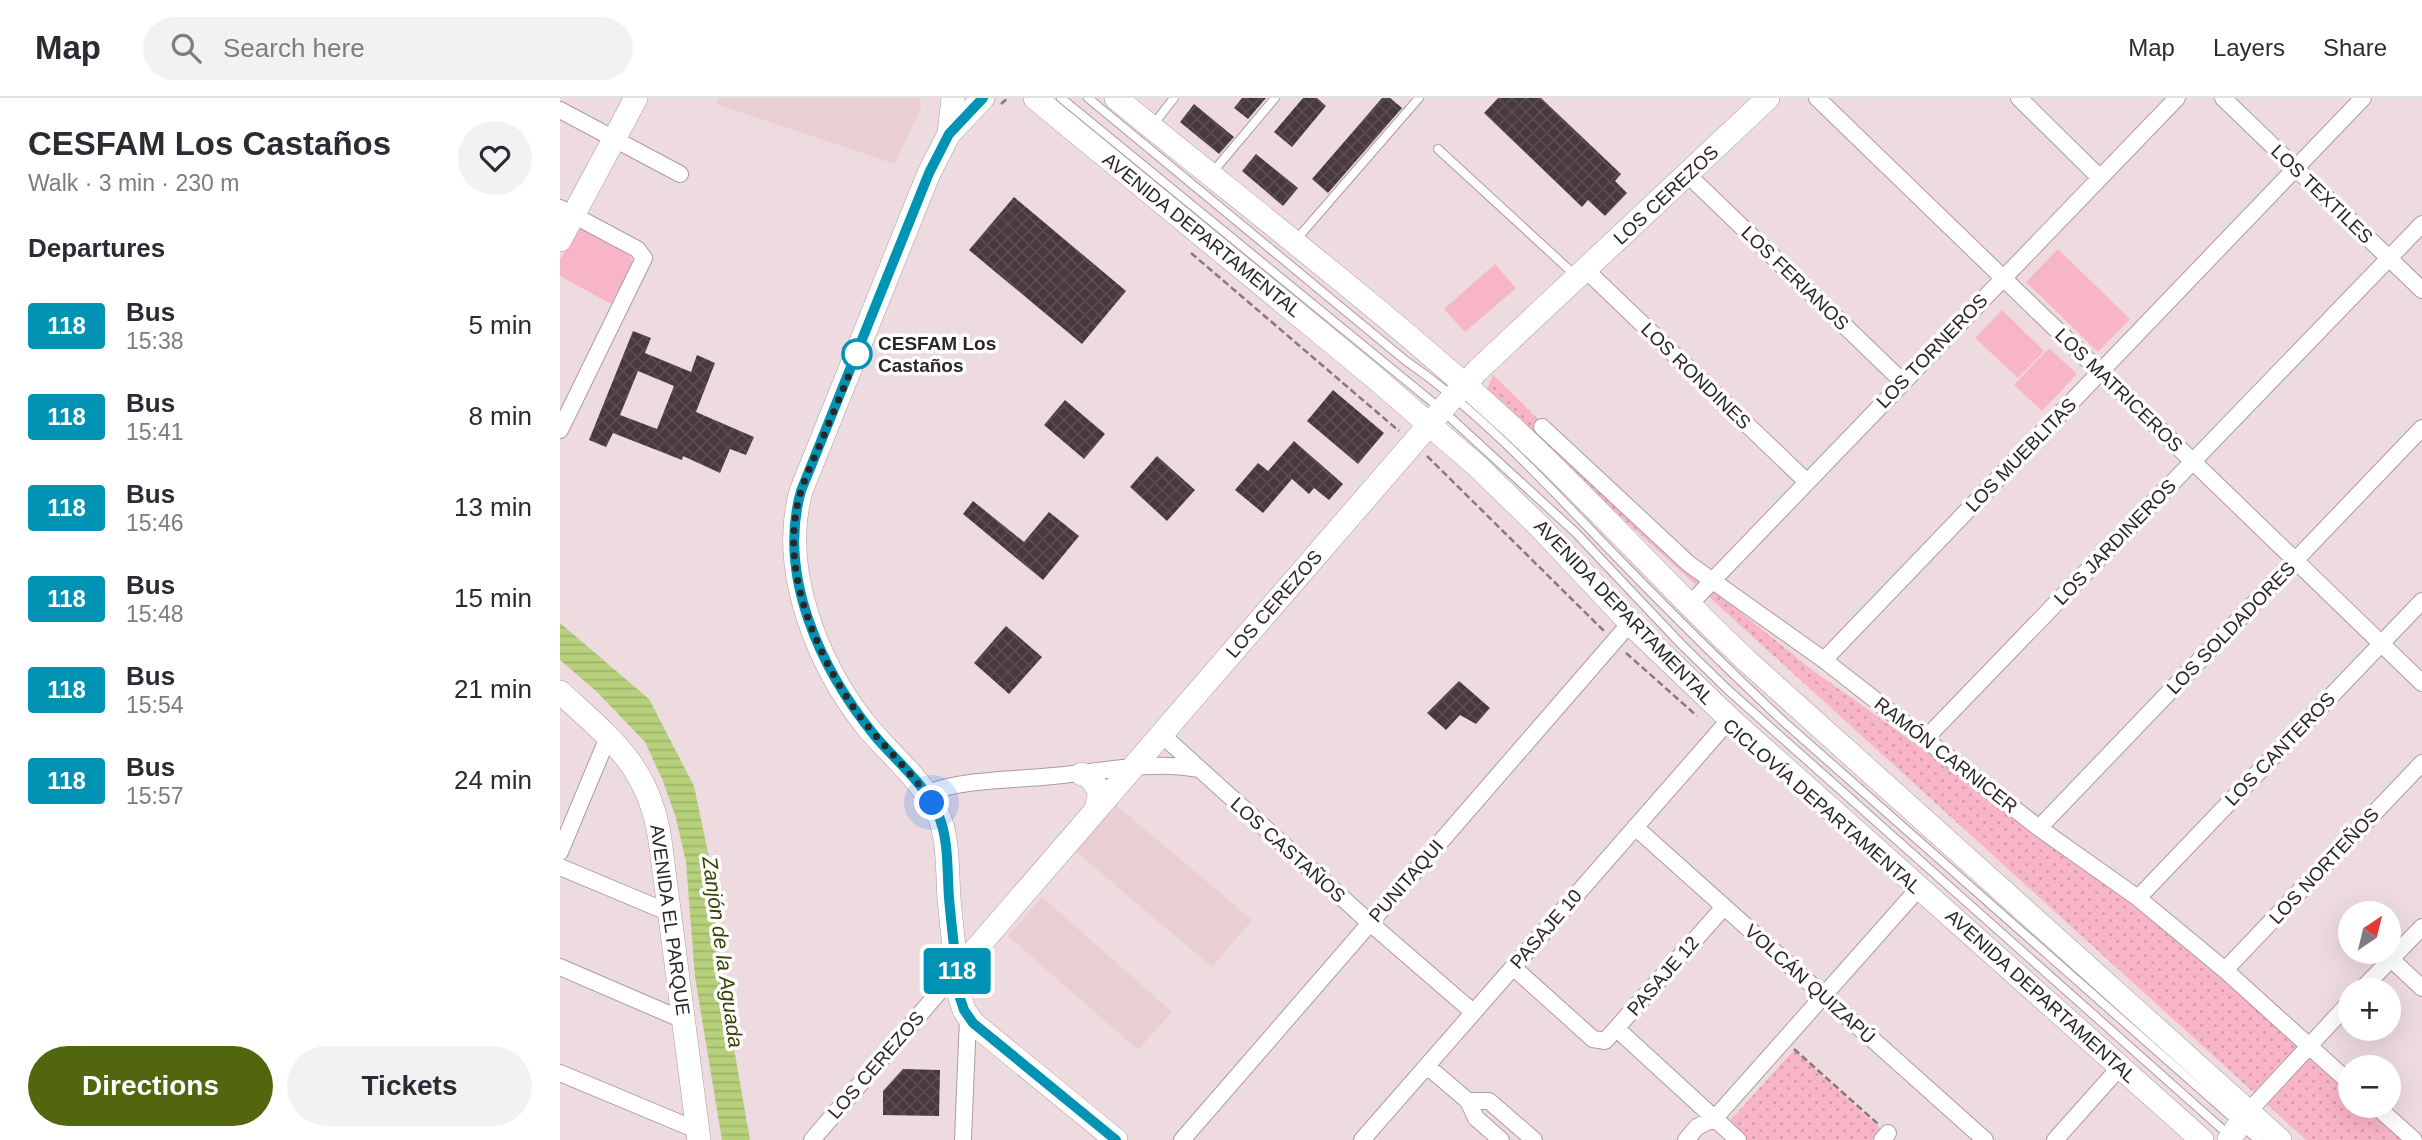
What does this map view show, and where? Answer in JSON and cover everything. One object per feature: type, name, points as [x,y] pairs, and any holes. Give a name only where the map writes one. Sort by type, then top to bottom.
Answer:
[{"type":"main road","points":[[560,240],[567,211],[615,139],[636,98]]},
{"type":"main road","points":[[949,134],[953,98]]},
{"type":"main road","points":[[983,98],[949,134],[929,173],[807,477],[794,524],[797,575],[809,618],[829,665],[865,724],[926,794],[937,813],[944,838],[961,1003],[968,1017],[1116,1140]]},
{"type":"main road","name":"AVENIDA DEPARTAMENTAL","points":[[1035,98],[1269,290],[1447,404],[1590,503],[1689,605],[1828,734],[2236,1130],[2280,1140]]},
{"type":"main road","name":"AVENIDA DEPARTAMENTAL","points":[[1116,98],[1293,243],[1447,404],[1539,526],[1631,622],[1723,726],[1919,888],[2202,1140]]},
{"type":"main road","name":"LOS CEREZOS","points":[[957,971],[1447,404],[1768,98]]},
{"type":"main road","name":"AVENIDA EL PARQUE","points":[[560,692],[630,761],[653,805],[699,1135]]},
{"type":"main road","points":[[1082,774],[1090,777],[1100,792],[1096,809]]},
{"type":"main road","points":[[951,922],[965,937],[975,939],[985,936]]},
{"type":"street","name":"LOS MATRICEROS","points":[[1817,98],[2422,682]]},
{"type":"street","points":[[2019,98],[2100,177]]},
{"type":"street","name":"LOS TORNEROS","points":[[1689,605],[2177,98]]},
{"type":"street","name":"LOS TEXTILES","points":[[2223,98],[2422,290]]},
{"type":"street","name":"LOS MUEBLITAS","points":[[1824,660],[2363,98]]},
{"type":"street","points":[[560,110],[680,174]]},
{"type":"street","name":"LOS FERIANOS","points":[[1687,174],[1903,382]]},
{"type":"street","points":[[560,430],[644,258],[640,252],[567,211]]},
{"type":"street","name":"LOS JARDINEROS","points":[[1925,739],[2422,224]]},
{"type":"street","name":"LOS RONDINES","points":[[1582,273],[1807,482]]},
{"type":"street","name":"RAMÓN CARNICER","points":[[1542,427],[1689,564],[1824,660],[2039,828],[2138,898],[2225,970],[2338,1072]]},
{"type":"street","name":"LOS SOLDADORES","points":[[2039,828],[2422,428]]},
{"type":"street","name":"LOS CANTEROS","points":[[2138,898],[2422,601]]},
{"type":"street","name":"PUNITAQUI","points":[[1181,1140],[1631,622]]},
{"type":"street","name":"PASAJE 10","points":[[1362,1140],[1723,726]]},
{"type":"street","name":"LOS CASTAÑOS","points":[[1161,734],[1473,1012]]},
{"type":"street","points":[[560,852],[608,737]]},
{"type":"street","name":"LOS NORTEÑOS","points":[[2225,970],[2422,763]]},
{"type":"street","points":[[926,794],[957,785],[1131,768],[1180,766],[1198,769]]},
{"type":"street","name":"VOLCÁN QUIZAPÚ","points":[[1635,827],[1985,1140]]},
{"type":"street","points":[[560,867],[670,913]]},
{"type":"street","points":[[1686,1140],[1697,1127],[1715,1118],[1919,888]]},
{"type":"street","name":"PASAJE 12","points":[[1513,967],[1593,1039],[1605,1041],[1724,907]]},
{"type":"street","points":[[2401,949],[2422,927]]},
{"type":"street","points":[[2373,978],[2386,964]]},
{"type":"street","points":[[2396,964],[2422,988]]},
{"type":"street","points":[[560,967],[683,1020]]},
{"type":"street","name":"LOS CEREZOS","points":[[812,1140],[957,971]]},
{"type":"street","points":[[2236,1130],[2338,1015]]},
{"type":"street","points":[[963,1140],[968,1017]]},
{"type":"street","points":[[1617,1029],[1738,1140]]},
{"type":"street","points":[[1427,1066],[1468,1101],[1476,1118],[1501,1140]]},
{"type":"street","points":[[2055,1140],[2120,1067]]},
{"type":"street","points":[[560,1073],[699,1135]]},
{"type":"street","points":[[1468,1101],[1489,1101],[1534,1140]]},
{"type":"street","points":[[2389,1118],[2414,1140]]},
{"type":"lane","points":[[1061,98],[1205,216],[1447,404],[1727,689],[2236,1130],[2258,1140]]},
{"type":"lane","points":[[1088,98],[1567,504],[1664,606],[1784,722],[2236,1130]]},
{"type":"lane","points":[[1151,127],[1174,98]]},
{"type":"lane","points":[[1210,175],[1275,98]]},
{"type":"lane","points":[[1293,243],[1419,98]]},
{"type":"lane","points":[[1438,149],[1582,273]]},
{"type":"lane","points":[[1205,216],[1224,242],[1257,273],[1269,290]]},
{"type":"path","name":"CICLOVÍA DEPARTAMENTAL","points":[[1191,253],[1442,468],[1614,642],[1723,726]]},
{"type":"path","points":[[1784,1040],[1885,1137]]},
{"type":"shaded area","points":[[718,98],[920,98],[921,107],[895,164],[716,104]]},
{"type":"shaded area","points":[[579,226],[629,253],[633,264],[611,304],[560,276],[560,260]]},
{"type":"shaded area","points":[[2058,249],[2130,319],[2098,352],[2026,282]]},
{"type":"shaded area","points":[[1495,264],[1516,288],[1465,332],[1444,309]]},
{"type":"shaded area","points":[[2002,310],[2044,351],[2018,378],[1975,338]]},
{"type":"shaded area","points":[[2049,348],[2077,374],[2042,411],[2014,385]]},
{"type":"shaded area","points":[[1493,375],[1718,594],[1811,669],[2046,837],[2227,980],[2338,1078],[2338,1118],[2382,1118],[2407,1140],[2306,1140],[1485,393]]},
{"type":"shaded area","points":[[560,623],[649,699],[694,786],[710,862],[719,962],[750,1140],[722,1140],[695,977],[686,862],[676,818],[663,781],[645,742],[597,692],[560,660]]},
{"type":"shaded area","points":[[1115,804],[1252,920],[1212,967],[1075,851]]},
{"type":"shaded area","points":[[1042,897],[1172,1012],[1138,1050],[1008,936]]},
{"type":"shaded area","points":[[1794,1050],[1881,1129],[1872,1140],[1747,1140],[1728,1123]]},
{"type":"building","points":[[1242,98],[1266,98],[1248,119],[1234,108]]},
{"type":"building","points":[[1303,98],[1317,98],[1326,106],[1292,147],[1274,132]]},
{"type":"building","points":[[1382,98],[1390,98],[1402,108],[1328,193],[1312,179]]},
{"type":"building","points":[[1498,98],[1541,98],[1621,174],[1615,181],[1627,193],[1605,216],[1588,200],[1582,207],[1484,113]]},
{"type":"building","points":[[1194,104],[1234,137],[1219,154],[1180,122]]},
{"type":"building","points":[[1256,154],[1298,188],[1283,206],[1242,171]]},
{"type":"building","points":[[1014,197],[1126,291],[1082,344],[969,250]]},
{"type":"building","points":[[633,331],[651,338],[645,353],[691,372],[697,355],[715,363],[696,412],[754,437],[746,455],[730,449],[720,473],[683,456],[682,460],[613,433],[606,447],[589,440]],"holes":[[[638,371],[674,386],[657,429],[620,415]]]},
{"type":"building","points":[[1333,390],[1384,433],[1358,464],[1307,421]]},
{"type":"building","points":[[1065,400],[1105,434],[1084,459],[1044,425]]},
{"type":"building","points":[[1294,441],[1343,484],[1329,500],[1314,488],[1309,494],[1292,479],[1263,513],[1235,490],[1258,463],[1268,471]]},
{"type":"building","points":[[1157,456],[1195,490],[1167,521],[1130,487]]},
{"type":"building","points":[[973,501],[1024,542],[1049,512],[1079,536],[1043,580],[963,514]]},
{"type":"building","points":[[1006,626],[1042,657],[1009,694],[974,663]]},
{"type":"building","points":[[1459,681],[1490,708],[1476,724],[1460,715],[1446,730],[1427,713]]},
{"type":"building","points":[[903,1069],[940,1070],[939,1116],[883,1115],[883,1091]]},
{"type":"bus line","name":"118","points":[[983,98],[949,134],[929,173],[801,491],[794,524],[794,559],[809,618],[840,685],[865,724],[926,794],[942,825],[960,998],[964,1010],[973,1023],[1116,1140]]},
{"type":"place","name":"CESFAM Los Castaños","points":[[857,354]]},
{"type":"route","points":[[857,354],[860,348],[801,491],[794,524],[794,559],[809,618],[840,685],[865,724],[932,803]]},
{"type":"water label","name":"Zanjón de la Aguada","points":[[723,952]]}]
